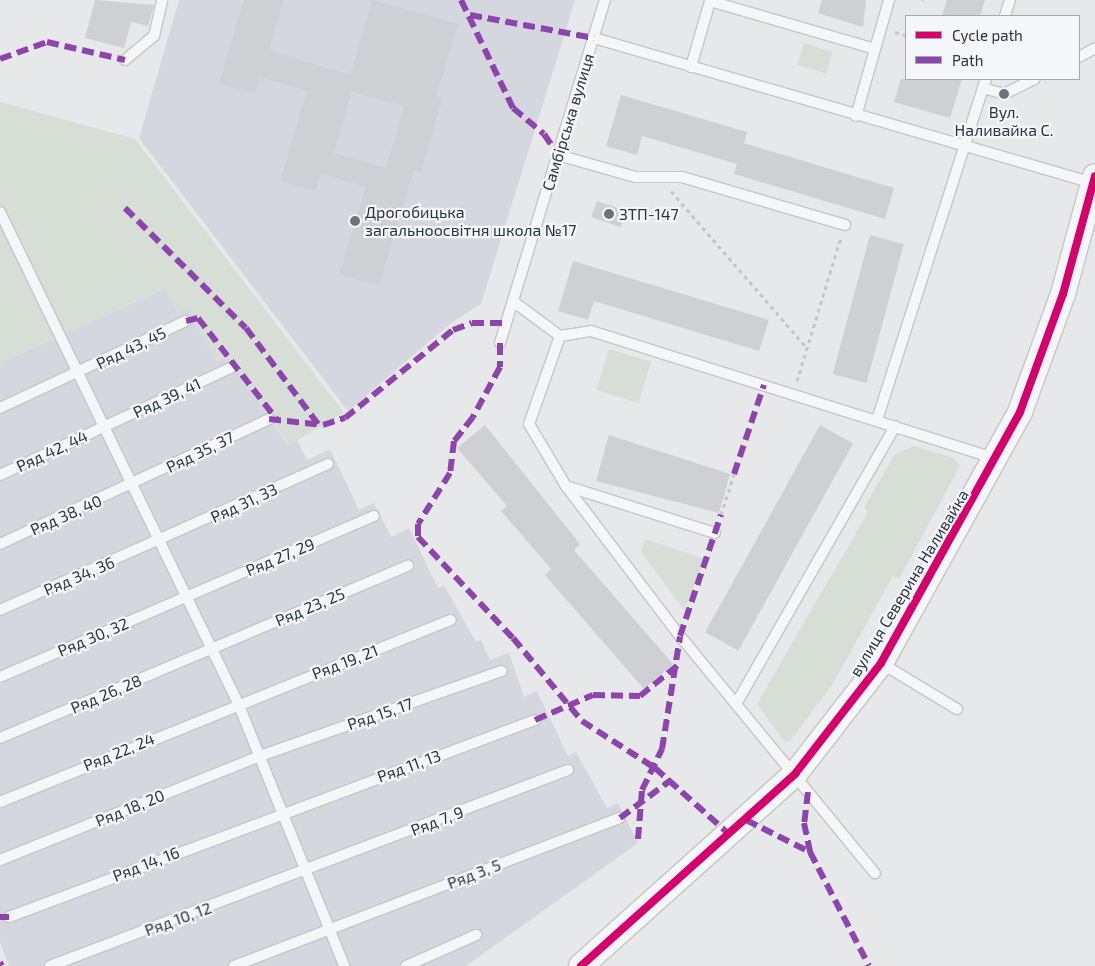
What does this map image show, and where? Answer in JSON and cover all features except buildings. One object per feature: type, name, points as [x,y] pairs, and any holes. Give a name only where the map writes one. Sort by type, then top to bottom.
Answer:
[{"type":"street","name":"вулиця Северина Наливайка","points":[[581,966],[795,774],[881,663],[996,459],[1040,362],[1094,180]]},
{"type":"lane","points":[[125,60],[154,36],[162,0]]},
{"type":"lane","name":"Самбірська вулиця","points":[[500,343],[605,0]]},
{"type":"lane","points":[[856,116],[889,0]]},
{"type":"lane","points":[[1005,15],[1010,0]]},
{"type":"lane","points":[[691,67],[710,1],[875,49]]},
{"type":"lane","points":[[594,38],[856,116],[1094,180]]},
{"type":"lane","points":[[1080,56],[1095,48]]},
{"type":"lane","points":[[877,420],[985,84],[1004,94],[1033,80]]},
{"type":"lane","points":[[558,155],[635,177],[682,177],[845,225]]},
{"type":"lane","points":[[0,212],[238,703],[344,966]]},
{"type":"lane","points":[[514,302],[560,336],[591,331],[996,459]]},
{"type":"lane","name":"Ряд 43, 45","points":[[0,408],[77,374],[186,321]]},
{"type":"lane","points":[[560,336],[529,424],[566,486],[736,704],[875,873]]},
{"type":"lane","name":"Ряд 39, 41","points":[[103,427],[230,368]]},
{"type":"lane","name":"Ряд 35, 37","points":[[131,485],[269,419]]},
{"type":"lane","points":[[736,704],[895,426]]},
{"type":"lane","name":"Ряд 42, 44","points":[[0,474],[103,427]]},
{"type":"lane","name":"Ряд 31, 33","points":[[159,542],[328,464]]},
{"type":"lane","name":"Ряд 38, 40","points":[[0,544],[131,485]]},
{"type":"lane","points":[[566,486],[715,533]]},
{"type":"lane","name":"Ряд 27, 29","points":[[186,597],[374,516]]},
{"type":"lane","name":"Ряд 34, 36","points":[[0,610],[159,542]]},
{"type":"lane","name":"Ряд 23, 25","points":[[212,649],[408,566]]},
{"type":"lane","name":"Ряд 30, 32","points":[[0,677],[186,597]]},
{"type":"lane","name":"Ряд 19, 21","points":[[238,703],[451,620]]},
{"type":"lane","name":"Ряд 26, 28","points":[[0,738],[212,649]]},
{"type":"lane","points":[[881,663],[957,710]]},
{"type":"lane","name":"Ряд 15, 17","points":[[260,756],[500,671]]},
{"type":"lane","name":"Ряд 22, 24","points":[[0,802],[238,703]]},
{"type":"lane","name":"Ряд 11, 13","points":[[282,812],[536,720]]},
{"type":"lane","name":"Ряд 18, 20","points":[[0,860],[260,756]]},
{"type":"lane","name":"Ряд 7, 9","points":[[305,872],[568,770]]},
{"type":"lane","name":"Ряд 14, 16","points":[[9,917],[282,812]]},
{"type":"lane","name":"Ряд 3, 5","points":[[234,966],[620,818]]},
{"type":"lane","name":"Ряд 10, 12","points":[[50,966],[305,872]]},
{"type":"lane","points":[[406,966],[476,935]]},
{"type":"path","points":[[659,177],[807,348]]},
{"type":"path","points":[[793,394],[845,225]]},
{"type":"path","points":[[722,515],[734,474]]},
{"type":"shaded area","name":"Дрогобицька загальноосвітня школа №17","points":[[179,0],[575,0],[481,304],[451,323],[348,411],[139,138]]},
{"type":"shaded area","points":[[804,43],[833,52],[826,74],[797,65]]},
{"type":"shaded area","points":[[0,102],[135,139],[344,413],[289,445],[229,357],[217,362],[187,307],[177,311],[164,288],[0,363]]},
{"type":"shaded area","points":[[165,288],[177,311],[187,307],[217,362],[229,357],[288,445],[297,440],[307,460],[330,449],[359,510],[374,503],[391,537],[409,528],[438,588],[444,585],[476,642],[481,640],[490,660],[509,653],[524,697],[537,691],[568,756],[576,752],[607,808],[618,803],[638,843],[466,966],[9,966],[0,942],[0,363]]},
{"type":"shaded area","points":[[609,349],[651,362],[639,403],[596,390]]},
{"type":"shaded area","points":[[914,446],[953,458],[960,466],[899,579],[893,576],[832,685],[790,741],[784,741],[757,704],[867,514],[865,506],[895,454]]},
{"type":"shaded area","points":[[645,539],[705,559],[684,610],[641,552]]},
{"type":"marked path","points":[[461,0],[513,108],[544,134],[558,155]]},
{"type":"marked path","points":[[470,15],[594,38]]},
{"type":"marked path","points":[[0,59],[47,42],[125,60]]},
{"type":"marked path","points":[[125,208],[246,328],[318,424]]},
{"type":"marked path","points":[[186,321],[198,318],[277,420]]},
{"type":"marked path","points":[[269,419],[323,425],[345,418],[453,330],[472,323],[507,323]]},
{"type":"marked path","points":[[500,343],[500,367],[473,417],[454,441],[450,473],[418,524],[418,537],[513,638],[582,721],[655,768],[730,835]]},
{"type":"marked path","points":[[734,474],[764,385]]},
{"type":"marked path","points":[[638,839],[642,790],[662,749],[680,636],[721,515]]},
{"type":"marked path","points":[[535,720],[593,695],[640,696],[678,665]]},
{"type":"marked path","points":[[620,818],[671,780]]},
{"type":"marked path","points":[[808,792],[804,823],[810,852]]},
{"type":"marked path","points":[[746,820],[810,852],[869,966]]},
{"type":"marked path","points":[[0,917],[9,917]]},
{"type":"marked path","points":[[0,962],[2,966]]},
{"type":"cycle path","points":[[581,966],[795,774],[881,663],[1020,412],[1063,294],[1095,176]]},
{"type":"place","name":"Вул. Наливайка С.","points":[[1004,94]]},
{"type":"place","name":"ЗТП-147","points":[[609,214]]},
{"type":"place","name":"Дрогобицька загальноосвітня школа №17","points":[[355,221]]}]
